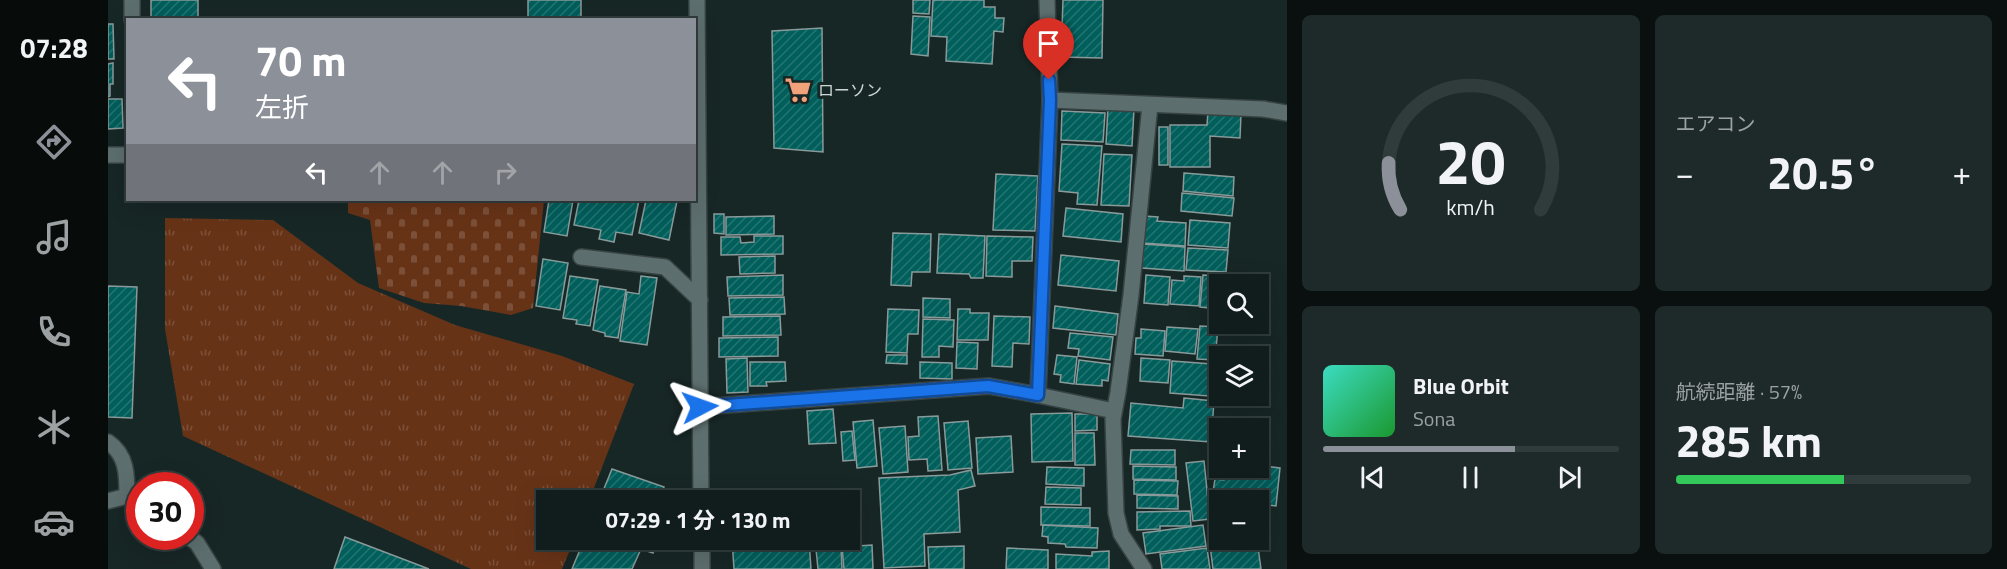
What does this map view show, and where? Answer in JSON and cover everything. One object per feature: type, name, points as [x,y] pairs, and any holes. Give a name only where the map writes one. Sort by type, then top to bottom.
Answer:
[{"type":"street","points":[[132,0],[132,18]]},
{"type":"street","points":[[698,0],[701,490]]},
{"type":"street","points":[[1038,395],[1050,100],[1047,0]]},
{"type":"street","points":[[1050,100],[1287,113]]},
{"type":"street","points":[[1144,569],[1121,534],[1116,513],[1113,419],[1119,392],[1131,295],[1150,105]]},
{"type":"street","points":[[108,155],[126,155]]},
{"type":"street","points":[[581,257],[665,267],[700,300]]},
{"type":"street","points":[[700,407],[988,386],[1114,411]]},
{"type":"street","points":[[108,442],[121,455],[126,472]]},
{"type":"street","points":[[108,501],[126,500]]},
{"type":"street","points":[[201,550],[213,569]]},
{"type":"street","points":[[702,550],[702,569]]},
{"type":"green space","points":[[348,201],[544,201],[533,308],[511,315],[461,306],[424,303],[379,288],[370,220],[348,213]]},
{"type":"green space","points":[[165,218],[273,220],[358,283],[455,325],[562,356],[634,384],[593,490],[536,490],[536,550],[570,550],[562,569],[471,569],[183,436],[165,329]]},
{"type":"building","points":[[151,0],[198,0],[198,18],[151,18]]},
{"type":"building","points":[[528,0],[581,0],[581,18],[528,18]]},
{"type":"building","points":[[913,0],[930,0],[929,14],[913,13]]},
{"type":"building","points":[[933,0],[984,0],[984,7],[995,7],[995,18],[1004,18],[1003,32],[994,31],[992,64],[946,61],[947,37],[931,36]]},
{"type":"building","points":[[1063,0],[1103,0],[1102,58],[1061,57]]},
{"type":"building","points":[[913,16],[930,17],[928,56],[911,54]]},
{"type":"building","points":[[108,24],[113,24],[114,59],[108,59]]},
{"type":"building","name":"ローソン","points":[[822,28],[823,152],[774,148],[772,31]]},
{"type":"building","points":[[113,63],[113,84],[110,84],[110,96],[108,97],[108,64]]},
{"type":"building","points":[[108,99],[122,99],[123,128],[108,129]]},
{"type":"building","points":[[1108,107],[1134,109],[1132,146],[1106,144]]},
{"type":"building","points":[[1062,111],[1105,113],[1103,142],[1061,140]]},
{"type":"building","points":[[1208,112],[1241,114],[1240,138],[1210,136],[1210,167],[1170,167],[1170,125],[1207,125]]},
{"type":"building","points":[[1159,127],[1168,127],[1168,165],[1159,165]]},
{"type":"building","points":[[1062,144],[1102,146],[1097,205],[1077,204],[1078,193],[1059,191]]},
{"type":"building","points":[[1104,154],[1132,155],[1129,206],[1101,205]]},
{"type":"building","points":[[1184,173],[1234,177],[1233,196],[1183,191]]},
{"type":"building","points":[[996,174],[1038,176],[1035,231],[993,230]]},
{"type":"building","points":[[1182,193],[1234,198],[1232,216],[1181,211]]},
{"type":"building","points":[[549,201],[573,201],[567,236],[544,232]]},
{"type":"building","points":[[579,201],[639,201],[632,235],[616,232],[614,242],[599,239],[601,230],[574,225]]},
{"type":"building","points":[[646,201],[677,201],[669,240],[639,233]]},
{"type":"building","points":[[1066,208],[1123,214],[1121,242],[1063,236]]},
{"type":"building","points":[[714,214],[724,214],[724,234],[714,233]]},
{"type":"building","points":[[774,216],[774,234],[726,235],[726,217]]},
{"type":"building","points":[[1144,216],[1158,217],[1157,221],[1186,223],[1185,246],[1143,243]]},
{"type":"building","points":[[1190,220],[1230,223],[1228,248],[1188,245]]},
{"type":"building","points":[[893,233],[931,234],[930,272],[912,272],[911,286],[891,285]]},
{"type":"building","points":[[939,234],[985,236],[983,278],[971,278],[969,274],[937,273]]},
{"type":"building","points":[[754,236],[783,236],[783,254],[721,255],[721,237],[740,237],[741,243],[754,242]]},
{"type":"building","points":[[987,236],[1033,237],[1032,261],[1012,261],[1012,277],[986,276]]},
{"type":"building","points":[[1143,244],[1185,247],[1184,271],[1142,268]]},
{"type":"building","points":[[1188,248],[1228,250],[1226,272],[1186,270]]},
{"type":"building","points":[[1061,255],[1119,261],[1116,291],[1058,285]]},
{"type":"building","points":[[775,256],[775,273],[740,274],[739,257]]},
{"type":"building","points":[[543,259],[568,263],[560,310],[536,306]]},
{"type":"building","points":[[783,275],[783,295],[728,296],[727,277]]},
{"type":"building","points":[[1146,275],[1170,277],[1168,305],[1144,303]]},
{"type":"building","points":[[1203,275],[1209,276],[1209,308],[1200,307]]},
{"type":"building","points":[[570,276],[598,280],[590,326],[576,324],[577,320],[563,318]]},
{"type":"building","points":[[641,276],[657,278],[647,345],[620,341],[627,292],[639,294]]},
{"type":"building","points":[[1184,276],[1201,277],[1199,306],[1170,304],[1172,280],[1184,281]]},
{"type":"building","points":[[108,286],[137,287],[132,418],[108,417]]},
{"type":"building","points":[[600,286],[626,290],[618,338],[605,336],[605,333],[593,330]]},
{"type":"building","points":[[784,297],[785,314],[730,315],[729,298]]},
{"type":"building","points":[[923,298],[950,299],[950,318],[923,317]]},
{"type":"building","points":[[1055,306],[1118,314],[1116,335],[1053,328]]},
{"type":"building","points":[[888,309],[919,310],[918,334],[908,334],[907,353],[886,352]]},
{"type":"building","points":[[958,309],[970,309],[970,313],[989,313],[988,340],[957,340]]},
{"type":"building","points":[[780,316],[781,335],[723,336],[723,317]]},
{"type":"building","points":[[994,316],[1030,317],[1029,344],[1013,343],[1012,367],[992,366]]},
{"type":"building","points":[[923,319],[954,320],[953,347],[939,346],[939,357],[922,357]]},
{"type":"building","points":[[1200,326],[1209,326],[1209,334],[1217,334],[1216,346],[1209,346],[1209,360],[1197,359]]},
{"type":"building","points":[[1167,327],[1198,329],[1195,354],[1165,351]]},
{"type":"building","points":[[1141,329],[1165,331],[1163,356],[1135,354],[1136,338],[1141,338]]},
{"type":"building","points":[[1070,333],[1113,337],[1110,360],[1078,356],[1079,349],[1068,348]]},
{"type":"building","points":[[778,337],[778,356],[719,357],[719,338]]},
{"type":"building","points":[[957,342],[978,343],[977,369],[956,368]]},
{"type":"building","points":[[887,355],[907,355],[907,364],[886,363]]},
{"type":"building","points":[[1057,355],[1077,357],[1074,384],[1060,382],[1061,375],[1054,374]]},
{"type":"building","points":[[747,358],[748,392],[727,393],[726,359]]},
{"type":"building","points":[[1141,358],[1170,360],[1168,383],[1140,381]]},
{"type":"building","points":[[1079,360],[1110,364],[1108,381],[1102,380],[1102,386],[1076,384]]},
{"type":"building","points":[[1172,361],[1209,364],[1209,396],[1170,393]]},
{"type":"building","points":[[750,362],[785,362],[786,381],[766,382],[767,386],[750,386]]},
{"type":"building","points":[[920,362],[952,363],[952,379],[920,378]]},
{"type":"building","points":[[1184,398],[1209,400],[1209,406],[1214,406],[1213,418],[1209,418],[1209,442],[1128,436],[1131,403],[1183,408]]},
{"type":"building","points":[[833,409],[836,443],[809,444],[807,411]]},
{"type":"building","points":[[1072,413],[1073,461],[1032,462],[1031,414]]},
{"type":"building","points":[[1075,414],[1097,414],[1097,430],[1075,431]]},
{"type":"building","points":[[938,416],[942,470],[928,471],[927,459],[909,460],[908,437],[919,436],[918,417]]},
{"type":"building","points":[[873,420],[877,466],[857,468],[853,422]]},
{"type":"building","points":[[968,421],[972,468],[948,470],[944,423]]},
{"type":"building","points":[[905,426],[908,472],[883,474],[879,428]]},
{"type":"building","points":[[852,431],[855,460],[843,461],[841,432]]},
{"type":"building","points":[[1075,433],[1094,433],[1095,465],[1075,465]]},
{"type":"building","points":[[1011,436],[1013,472],[978,474],[976,438]]},
{"type":"building","points":[[1131,450],[1175,450],[1175,465],[1130,464]]},
{"type":"building","points":[[1204,461],[1209,519],[1193,521],[1186,463]]},
{"type":"building","points":[[1133,466],[1176,467],[1176,480],[1133,479]]},
{"type":"building","points":[[1269,466],[1280,468],[1276,506],[1269,505],[1269,490],[1213,490],[1215,479],[1224,480],[1224,478],[1269,478]]},
{"type":"building","points":[[1047,467],[1084,468],[1084,486],[1046,484]]},
{"type":"building","points":[[612,469],[664,487],[663,490],[603,490]]},
{"type":"building","points":[[971,470],[975,486],[958,490],[960,532],[924,534],[925,566],[884,568],[879,478],[950,475]]},
{"type":"building","points":[[1134,480],[1178,481],[1177,495],[1134,494]]},
{"type":"building","points":[[1046,487],[1081,488],[1081,505],[1045,504]]},
{"type":"building","points":[[1137,495],[1178,496],[1178,509],[1137,508]]},
{"type":"building","points":[[1041,507],[1090,508],[1090,526],[1041,525]]},
{"type":"building","points":[[1190,511],[1191,526],[1160,526],[1160,529],[1137,530],[1137,512]]},
{"type":"building","points":[[1043,525],[1098,528],[1097,548],[1066,547],[1065,544],[1048,543],[1048,537],[1042,536]]},
{"type":"building","points":[[1203,525],[1206,546],[1146,554],[1143,533]]},
{"type":"building","points":[[345,537],[429,569],[334,569]]},
{"type":"building","points":[[872,545],[873,569],[844,569],[842,550],[860,550],[860,546]]},
{"type":"building","points":[[964,546],[964,569],[929,569],[928,547]]},
{"type":"building","points":[[1007,548],[1048,550],[1048,569],[1006,569]]},
{"type":"building","points":[[1207,548],[1210,569],[1162,569],[1160,554]]},
{"type":"building","points":[[580,550],[641,550],[632,569],[572,569]]},
{"type":"building","points":[[733,550],[810,550],[811,569],[734,569]]},
{"type":"building","points":[[816,550],[841,550],[842,569],[818,569]]},
{"type":"building","points":[[1211,550],[1258,550],[1261,569],[1213,569]]},
{"type":"building","points":[[1109,551],[1109,569],[1056,569],[1056,554],[1092,556],[1092,552]]},
{"type":"place","name":"ローソン","points":[[798,90]]},
{"type":"route","points":[[700,407],[988,386],[1038,395],[1049,80]]}]
